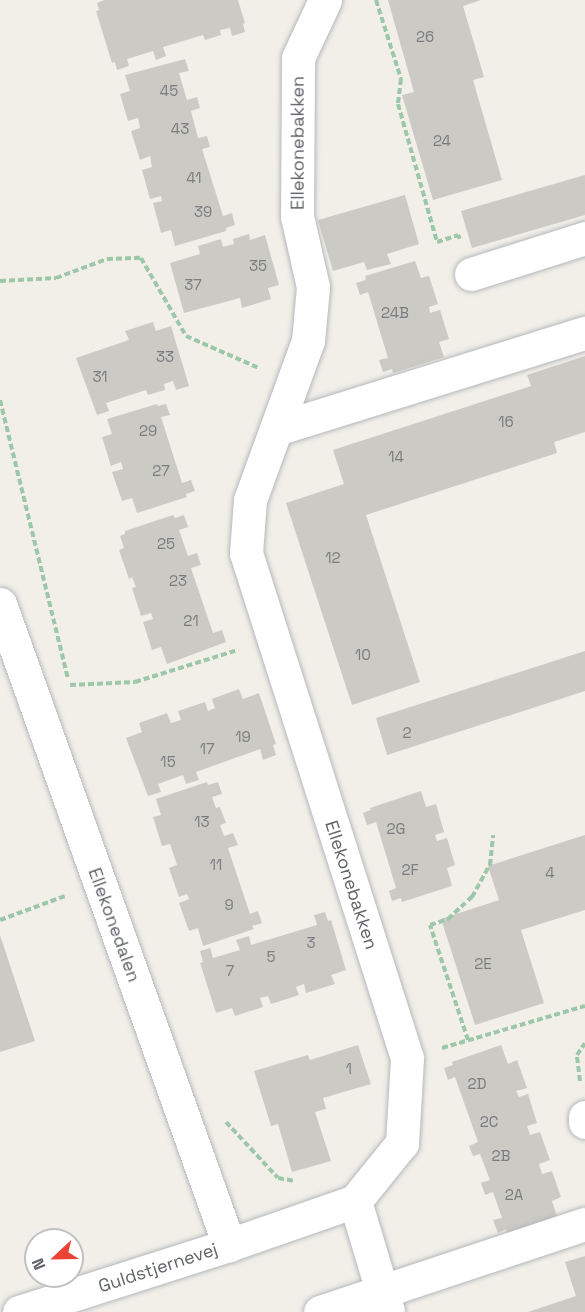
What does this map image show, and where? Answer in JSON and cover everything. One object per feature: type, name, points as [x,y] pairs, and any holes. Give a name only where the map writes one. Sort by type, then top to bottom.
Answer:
[{"type":"street","name":"Ellekonebakken","points":[[324,0],[298,58],[297,216],[313,287],[308,341],[250,500],[246,553],[407,1058],[402,1143],[356,1201]]},
{"type":"street","points":[[471,274],[585,238]]},
{"type":"street","points":[[276,429],[585,333]]},
{"type":"street","name":"Ellekonedalen","points":[[0,604],[229,1245]]},
{"type":"street","points":[[585,1117],[585,1122]]},
{"type":"street","points":[[229,1245],[356,1201],[385,1302]]},
{"type":"street","points":[[320,1312],[385,1302],[585,1224]]},
{"type":"street","name":"Guldstjernevej","points":[[19,1312],[229,1245]]},
{"type":"path","points":[[376,0],[401,79],[398,104],[437,242],[458,235],[471,274]]},
{"type":"path","points":[[0,280],[56,279],[107,259],[141,258],[186,336],[293,382]]},
{"type":"path","points":[[0,400],[73,695]]},
{"type":"path","points":[[70,685],[135,682],[273,640]]},
{"type":"path","points":[[468,1040],[430,925],[447,919],[472,897],[490,865],[493,835]]},
{"type":"path","points":[[0,920],[99,883]]},
{"type":"path","points":[[407,1058],[585,1006]]},
{"type":"path","points":[[221,1117],[278,1178],[306,1184],[325,1211]]},
{"type":"building","points":[[104,0],[238,0],[245,23],[243,24],[245,32],[232,36],[230,28],[220,30],[221,35],[205,40],[203,35],[163,47],[166,56],[156,60],[153,51],[127,59],[129,66],[117,70],[115,62],[112,63],[96,11],[99,10],[97,3]]},
{"type":"building","points":[[388,0],[481,0],[463,6],[484,77],[473,80],[502,180],[433,200],[402,95],[414,92]]},
{"type":"building","points":[[185,59],[189,71],[179,73],[187,100],[197,97],[200,108],[191,111],[198,138],[207,136],[210,147],[202,149],[223,216],[232,213],[235,225],[226,228],[226,231],[175,246],[171,230],[161,233],[153,203],[162,201],[161,196],[150,199],[142,170],[152,167],[150,156],[140,160],[131,131],[140,128],[138,118],[128,121],[120,94],[130,91],[125,75]]},
{"type":"building","points":[[585,175],[585,215],[472,248],[461,211]]},
{"type":"building","points":[[405,195],[419,244],[387,254],[391,264],[367,270],[364,262],[333,271],[318,220]]},
{"type":"building","points":[[249,234],[250,240],[265,235],[279,285],[268,288],[271,299],[242,308],[240,298],[184,313],[170,263],[200,254],[198,246],[221,239],[223,247],[234,244],[233,239]]},
{"type":"building","points":[[415,261],[421,278],[429,276],[438,304],[429,307],[430,313],[440,310],[449,339],[439,342],[444,357],[393,373],[392,369],[383,372],[379,360],[388,358],[368,292],[360,295],[356,283],[366,280],[365,276]]},
{"type":"building","points":[[153,322],[156,331],[171,326],[189,386],[176,390],[173,381],[164,384],[165,390],[148,395],[146,390],[106,403],[109,411],[97,415],[76,358],[129,340],[125,331]]},
{"type":"building","points":[[585,356],[585,432],[554,442],[557,453],[366,515],[420,682],[352,705],[286,503],[344,484],[333,450],[531,386],[527,375]]},
{"type":"building","points":[[157,404],[158,406],[166,404],[170,415],[161,417],[182,483],[191,480],[195,491],[186,494],[187,497],[137,513],[132,498],[122,501],[112,472],[123,469],[121,462],[111,466],[102,437],[112,434],[107,419]]},
{"type":"building","points":[[173,515],[175,518],[184,515],[188,527],[179,530],[188,556],[197,553],[201,565],[191,568],[213,633],[222,630],[226,642],[167,664],[161,647],[152,650],[143,622],[153,619],[151,613],[141,616],[132,588],[136,587],[132,577],[129,579],[119,550],[124,548],[120,536],[125,534],[125,531]]},
{"type":"building","points":[[585,651],[585,691],[387,755],[376,718]]},
{"type":"building","points":[[239,689],[243,699],[259,693],[276,744],[273,745],[276,755],[263,760],[260,749],[196,772],[199,780],[186,784],[183,775],[158,784],[161,792],[148,796],[126,738],[142,732],[139,723],[167,713],[171,723],[181,720],[178,711],[205,702],[208,711],[215,708],[212,699]]},
{"type":"building","points":[[207,782],[208,785],[218,782],[222,794],[212,797],[216,808],[220,807],[226,823],[220,825],[224,836],[233,833],[238,845],[228,848],[250,914],[258,911],[262,923],[252,926],[254,929],[203,946],[198,928],[189,931],[179,903],[189,899],[187,894],[179,897],[169,868],[177,865],[170,844],[162,846],[153,817],[161,815],[156,799]]},
{"type":"building","points":[[421,791],[426,807],[436,804],[444,832],[435,835],[437,841],[447,838],[455,865],[447,868],[452,886],[402,902],[401,898],[392,901],[389,891],[396,888],[376,822],[367,825],[363,813],[371,810],[370,808]]},
{"type":"building","points":[[585,835],[585,910],[521,930],[544,1003],[475,1025],[441,919],[499,900],[488,866]]},
{"type":"building","points":[[325,912],[328,921],[331,920],[346,970],[331,975],[335,984],[306,993],[304,984],[296,987],[299,995],[271,1004],[268,996],[260,998],[263,1007],[235,1016],[232,1008],[216,1013],[200,963],[203,962],[200,951],[210,948],[213,958],[240,950],[236,940],[249,936],[251,945],[317,925],[314,915]]},
{"type":"building","points":[[0,935],[35,1041],[0,1052]]},
{"type":"building","points":[[358,1045],[371,1084],[323,1098],[326,1109],[315,1112],[331,1161],[292,1172],[278,1124],[271,1126],[254,1071],[308,1055],[310,1060]]},
{"type":"building","points":[[501,1045],[508,1064],[517,1060],[527,1088],[516,1091],[519,1097],[528,1094],[537,1123],[527,1126],[530,1135],[540,1132],[550,1160],[539,1164],[542,1174],[552,1171],[561,1197],[552,1201],[557,1216],[507,1234],[506,1229],[498,1233],[493,1220],[502,1218],[493,1192],[485,1195],[481,1183],[490,1180],[480,1154],[473,1156],[469,1146],[478,1142],[455,1077],[448,1080],[444,1068],[453,1065],[452,1062]]},
{"type":"building","points":[[585,1256],[585,1312],[528,1312],[576,1296],[565,1262]]}]
